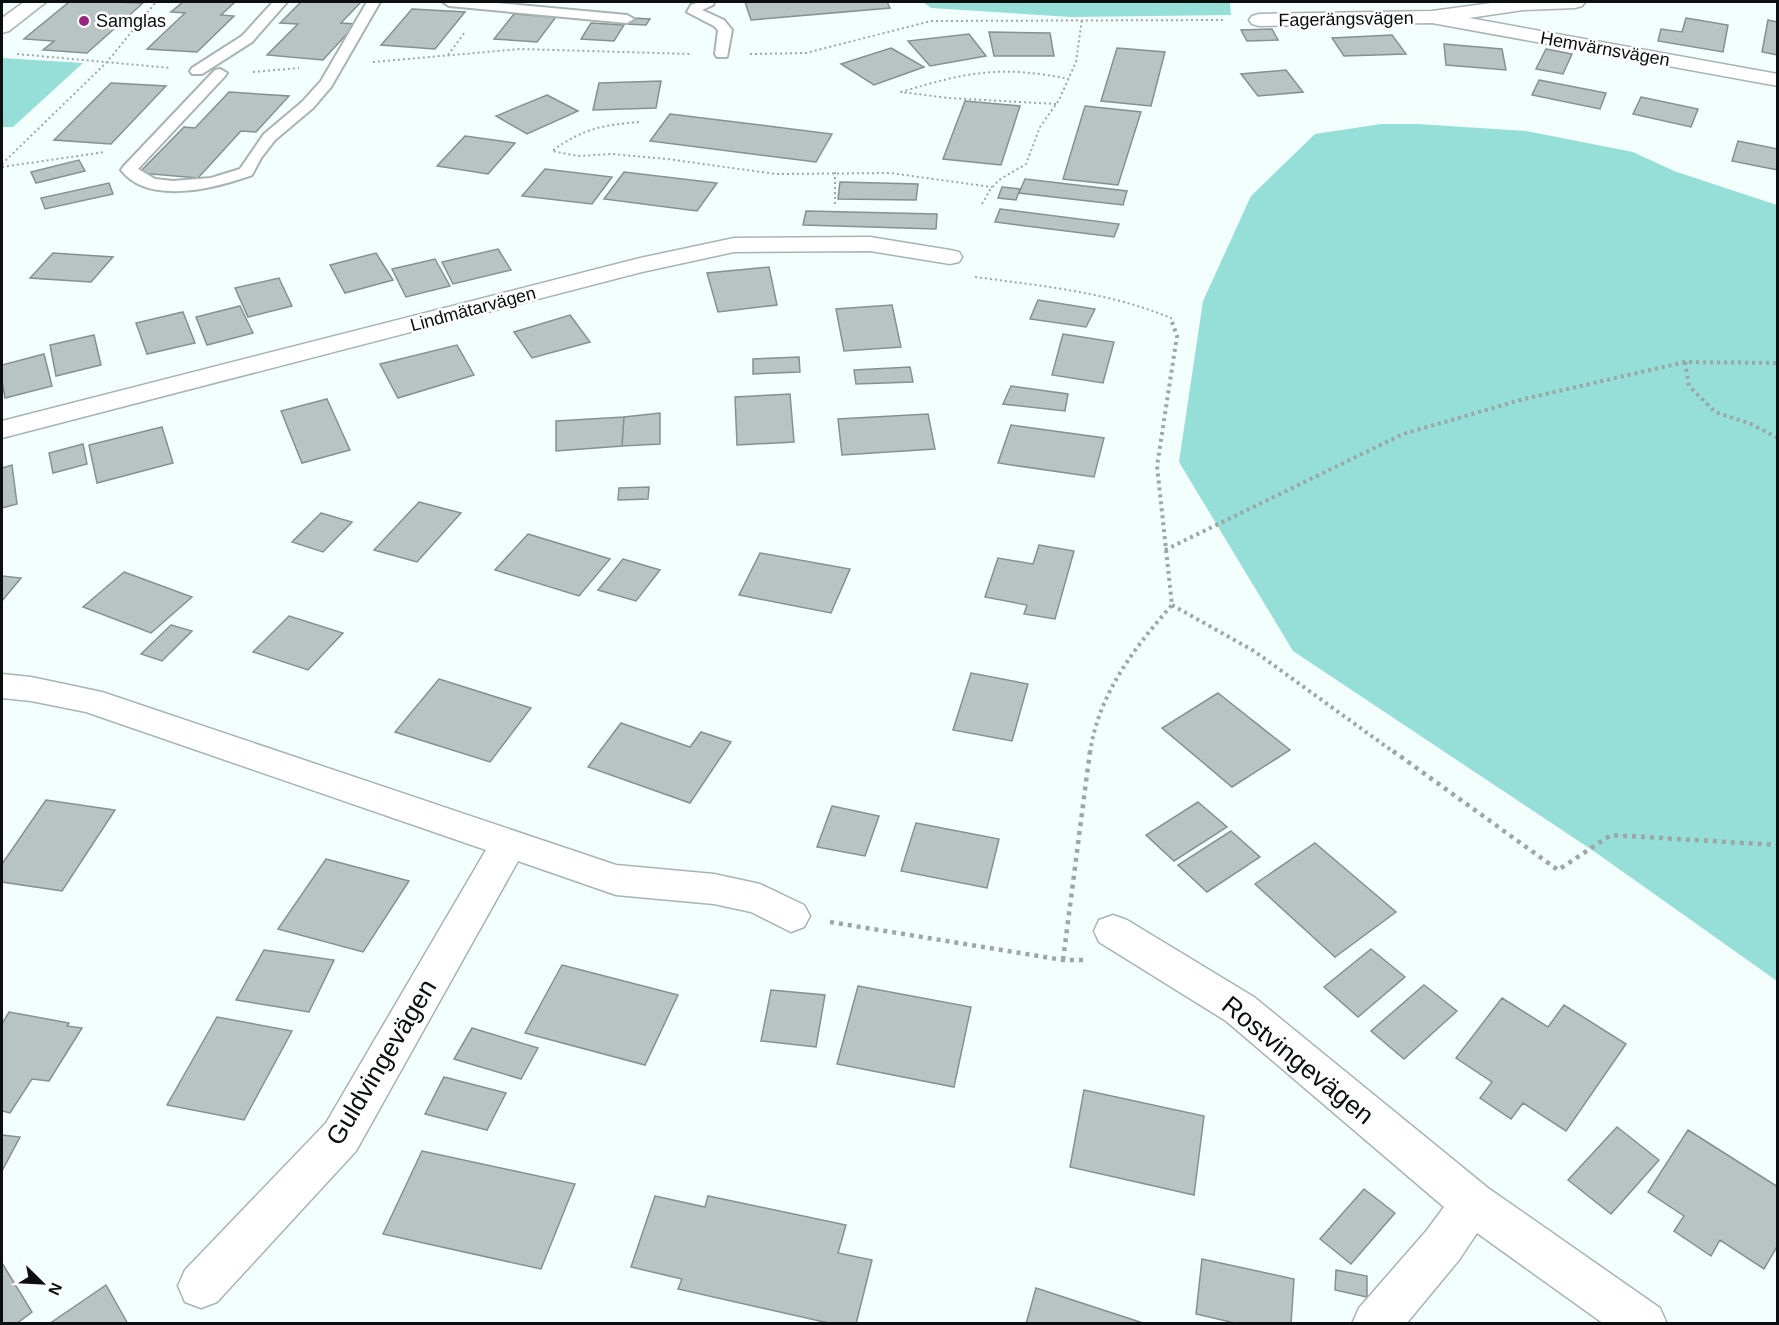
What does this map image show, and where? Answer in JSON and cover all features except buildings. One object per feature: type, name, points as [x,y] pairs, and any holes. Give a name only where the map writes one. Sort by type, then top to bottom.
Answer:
[{"type":"street","points":[[2,27],[36,2]]},
{"type":"street","name":"Fagerängsvägen","points":[[1259,20],[1432,17],[1523,4],[1575,2]]},
{"type":"street","name":"Hemvärnsvägen","points":[[1432,17],[1778,80]]},
{"type":"street","name":"Lindmätarvägen","points":[[2,430],[628,268],[734,245],[870,244],[950,257]]},
{"type":"street","points":[[2,686],[31,689],[90,701],[616,880],[714,889],[760,899],[791,916]]},
{"type":"street","name":"Guldvingevägen","points":[[201,1286],[341,1137],[508,844]]},
{"type":"street","name":"Rostvingevägen","points":[[1113,931],[1240,1009],[1472,1203],[1644,1323]]},
{"type":"street","points":[[1375,1323],[1443,1245],[1472,1203]]},
{"type":"lane","points":[[197,70],[247,39],[280,2]]},
{"type":"lane","points":[[220,73],[129,170],[147,182],[173,187],[226,180],[246,172],[254,153],[268,135],[291,119],[319,94],[373,2]]},
{"type":"lane","points":[[448,2],[627,19]]},
{"type":"lane","points":[[708,2],[696,8],[694,12],[719,23],[725,30],[722,54]]},
{"type":"path","points":[[2,166],[15,148],[107,62],[156,2]]},
{"type":"path","points":[[982,204],[1000,176],[1026,164],[1040,127],[1056,104],[1076,62],[1082,19]]},
{"type":"path","points":[[1056,104],[948,98],[900,92],[987,70],[1030,71],[1069,79]]},
{"type":"path","points":[[639,122],[597,125],[571,136],[552,151],[578,156],[612,154],[667,159],[776,174],[890,173],[992,187]]},
{"type":"path","points":[[2,166],[152,145]]},
{"type":"path","points":[[835,172],[835,206]]},
{"type":"path","points":[[950,257],[966,275],[1091,293],[1138,305],[1171,318],[1178,336],[1158,466],[1172,605]]},
{"type":"path","points":[[1165,550],[1403,434],[1524,399],[1685,362],[1778,363]]},
{"type":"path","points":[[1685,362],[1689,386],[1714,412],[1751,424],[1778,438]]},
{"type":"path","points":[[1172,605],[1254,651],[1558,870],[1611,835],[1778,845]]},
{"type":"path","points":[[1063,960],[1093,730],[1111,686],[1144,635],[1172,605]]},
{"type":"path","points":[[791,916],[1063,960],[1090,960],[1113,931]]},
{"type":"shaded area","points":[[923,2],[1230,2],[1231,15],[1071,17],[931,8]]},
{"type":"shaded area","points":[[2,58],[83,63],[13,127],[2,127]]},
{"type":"shaded area","points":[[1381,124],[1526,131],[1633,152],[1674,171],[1777,205],[1777,981],[1595,852],[1293,651],[1179,462],[1203,301],[1251,196],[1315,134]]},
{"type":"place","name":"Samglas","points":[[84,21]]}]
